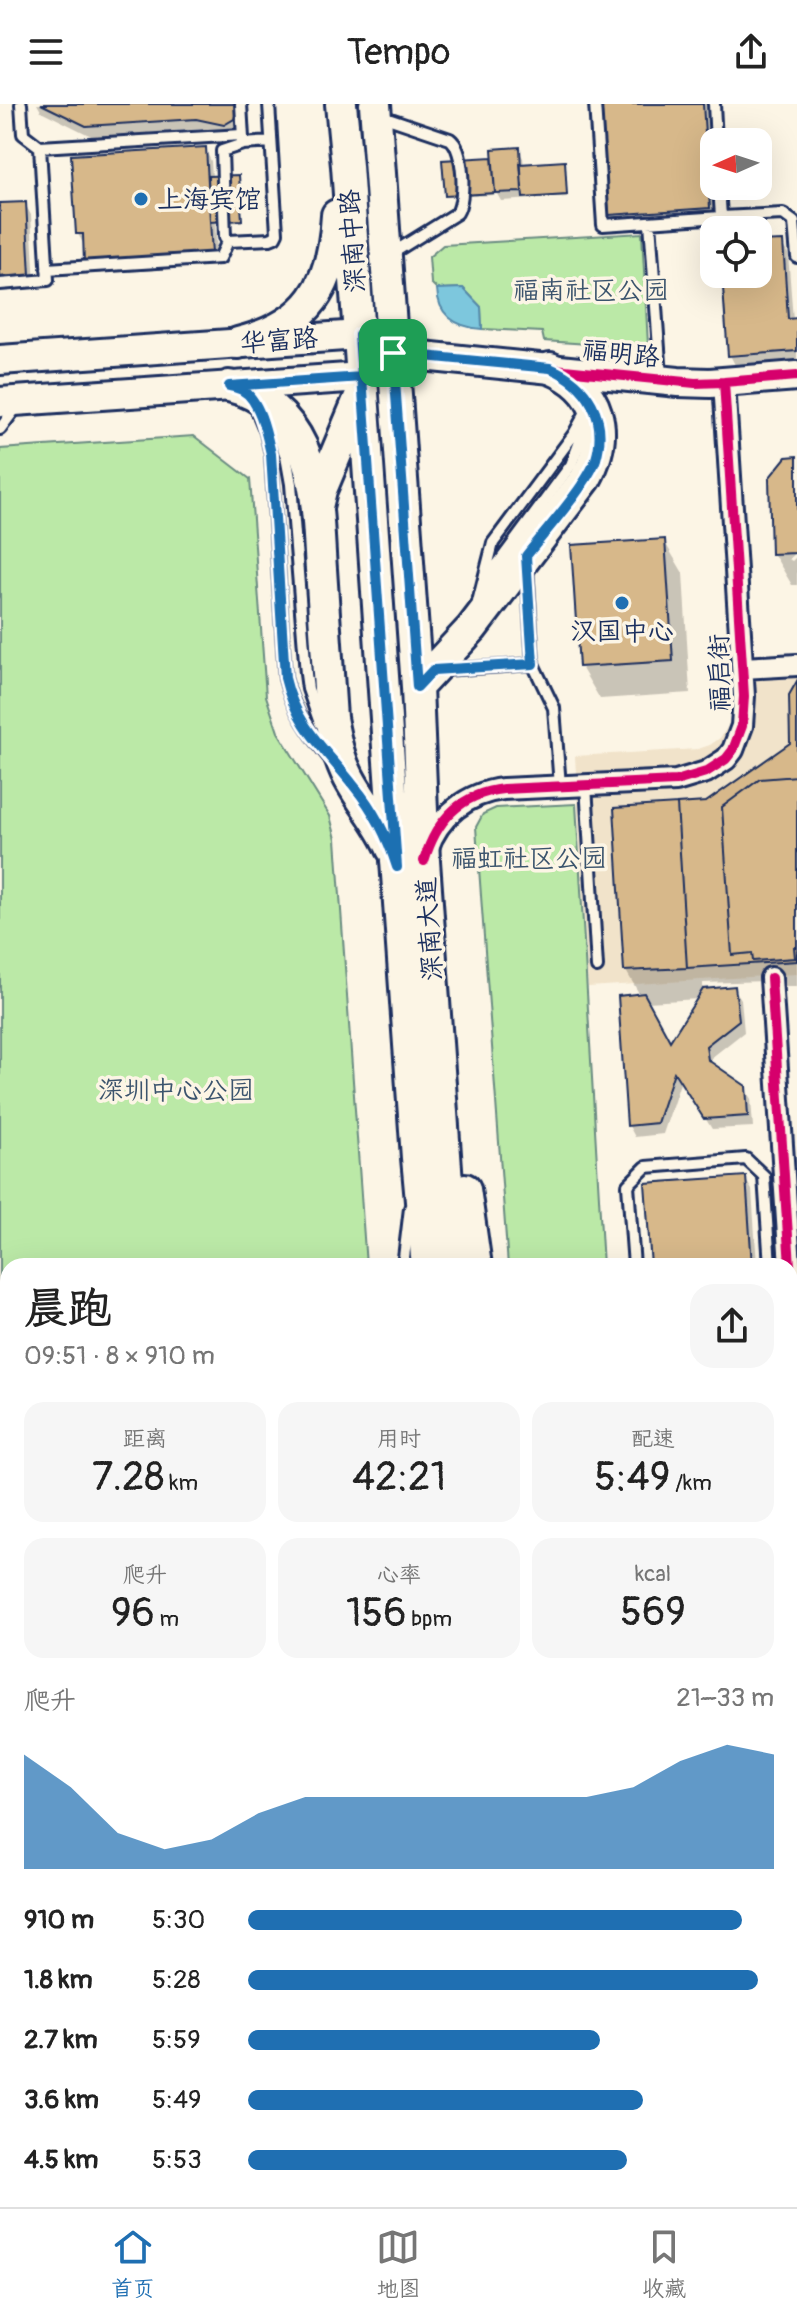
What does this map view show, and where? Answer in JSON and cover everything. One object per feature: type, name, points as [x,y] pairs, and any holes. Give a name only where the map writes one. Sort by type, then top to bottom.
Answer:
[{"type":"main road","name":"深南中路","points":[[341,104],[362,377]]},
{"type":"main road","name":"深南中路","points":[[376,109],[393,353]]},
{"type":"main road","points":[[238,343],[260,338],[290,321],[304,310],[319,291],[331,264],[338,200],[347,166]]},
{"type":"main road","points":[[317,508],[359,399],[362,377],[393,353],[359,335]]},
{"type":"main road","name":"华富路","points":[[0,360],[359,335]]},
{"type":"main road","name":"福明路","points":[[393,353],[695,383],[797,376]]},
{"type":"main road","name":"深南大道","points":[[393,353],[425,679],[410,864],[417,1158],[426,1258]]},
{"type":"main road","points":[[425,679],[472,628],[586,478],[596,460],[599,419],[593,403],[586,402],[570,377],[550,368]]},
{"type":"main road","name":"华富路","points":[[10,402],[362,377]]},
{"type":"main road","name":"深南大道","points":[[362,377],[410,864],[443,1125],[452,1258]]},
{"type":"main road","points":[[236,388],[271,406],[295,433],[303,449],[317,508],[331,718],[346,772],[384,831],[410,864]]},
{"type":"main road","points":[[443,1125],[465,1190],[475,1258]]},
{"type":"street","name":"福启街","points":[[410,864],[455,809],[470,799],[495,790],[676,781],[717,766],[733,750],[739,738],[744,710],[743,668],[724,382]]},
{"type":"street","points":[[743,668],[797,665]]},
{"type":"street","points":[[771,978],[789,1258]]},
{"type":"lane","points":[[21,104],[23,134],[40,147],[243,139],[271,142]]},
{"type":"lane","points":[[241,104],[243,139]]},
{"type":"lane","points":[[228,241],[275,237],[277,233],[269,104]]},
{"type":"lane","points":[[595,104],[603,225],[700,218]]},
{"type":"lane","points":[[714,104],[715,128]]},
{"type":"lane","points":[[376,109],[450,139],[457,145],[460,155],[462,196],[457,213],[386,257]]},
{"type":"lane","points":[[228,241],[225,237],[220,157],[222,151],[243,139]]},
{"type":"lane","points":[[0,284],[48,280],[40,147]]},
{"type":"lane","points":[[742,216],[783,214],[794,222],[797,257]]},
{"type":"lane","points":[[650,222],[661,379]]},
{"type":"lane","points":[[47,269],[220,258],[228,241]]},
{"type":"lane","points":[[236,388],[257,401],[268,415],[286,456],[308,689],[319,720],[346,772]]},
{"type":"lane","points":[[236,388],[262,418],[271,454],[285,678],[289,695],[307,729],[333,763],[346,772]]},
{"type":"lane","points":[[0,429],[10,402]]},
{"type":"lane","points":[[482,585],[571,465],[581,439],[586,402]]},
{"type":"lane","points":[[472,628],[493,543],[574,434],[586,402]]},
{"type":"lane","points":[[526,556],[533,664],[554,708],[560,786]]},
{"type":"lane","points":[[425,679],[533,664]]},
{"type":"lane","points":[[586,785],[597,967]]},
{"type":"lane","points":[[404,1258],[417,1158]]},
{"type":"lane","points":[[633,1258],[628,1185],[646,1167],[746,1159],[764,1176],[769,1258]]},
{"type":"shaded area","points":[[797,656],[797,974],[588,987],[575,756],[698,749],[710,745],[720,738],[728,726],[731,712],[729,661]]},
{"type":"green space","name":"福南社区公园","points":[[642,233],[648,345],[544,341],[542,332],[482,329],[481,307],[463,288],[437,289],[431,283],[429,257],[443,245]]},
{"type":"green space","name":"深圳中心公园","points":[[194,436],[250,479],[266,696],[278,732],[330,816],[336,839],[365,1258],[0,1258],[0,449]]},
{"type":"green space","name":"福虹社区公园","points":[[576,804],[603,1258],[507,1258],[476,827],[483,814],[496,808]]},
{"type":"water","points":[[463,288],[481,307],[482,329],[457,323],[441,307],[437,289]]},
{"type":"building","points":[[41,104],[238,104],[234,119],[224,125],[196,119],[86,126]]},
{"type":"building","points":[[601,104],[703,104],[700,200],[709,200],[710,208],[609,215]]},
{"type":"building","name":"上海宾馆","points":[[206,147],[212,255],[84,263],[83,234],[76,234],[71,155]]},
{"type":"building","points":[[520,147],[522,192],[495,193],[492,149]]},
{"type":"building","points":[[492,157],[495,193],[445,196],[442,160]]},
{"type":"building","points":[[565,161],[567,195],[523,198],[520,164]]},
{"type":"building","points":[[239,175],[242,220],[210,222],[208,176]]},
{"type":"building","points":[[26,202],[30,275],[0,277],[0,203]]},
{"type":"building","points":[[772,241],[783,241],[788,319],[797,318],[797,351],[728,356],[723,288],[772,288]]},
{"type":"building","points":[[797,456],[797,553],[771,554],[769,478],[786,457]]},
{"type":"building","name":"汉国中心","points":[[665,539],[673,661],[579,667],[571,545]]},
{"type":"building","points":[[797,681],[797,961],[687,968],[677,804],[706,802],[790,743],[789,695]]},
{"type":"building","points":[[797,776],[795,958],[753,961],[752,953],[732,955],[722,807],[760,779]]},
{"type":"building","points":[[677,804],[687,968],[624,971],[614,808]]},
{"type":"building","points":[[735,986],[739,1020],[706,1046],[708,1060],[746,1086],[748,1116],[704,1119],[674,1072],[657,1123],[627,1126],[618,996],[644,993],[670,1041],[703,989]]},
{"type":"building","points":[[746,1176],[751,1258],[650,1258],[645,1183]]},
{"type":"cycle path","points":[[393,353],[695,383],[797,376]]},
{"type":"cycle path","points":[[424,861],[435,834],[452,812],[462,803],[487,792],[676,781],[706,772],[726,759],[733,750],[742,726],[744,696],[724,382]]},
{"type":"cycle path","points":[[771,978],[789,1258]]},
{"type":"place","name":"上海宾馆","points":[[141,199]]},
{"type":"place","name":"汉国中心","points":[[622,603]]},
{"type":"route","points":[[393,353],[359,335],[362,377],[229,386],[244,390],[254,404],[262,418],[271,454],[285,678],[289,695],[299,718],[317,744],[357,789],[384,831],[397,867],[362,377],[393,353],[417,687],[433,670],[533,664],[526,556],[586,478],[596,460],[600,438],[599,419],[593,403],[570,377],[550,368],[393,353]]}]
